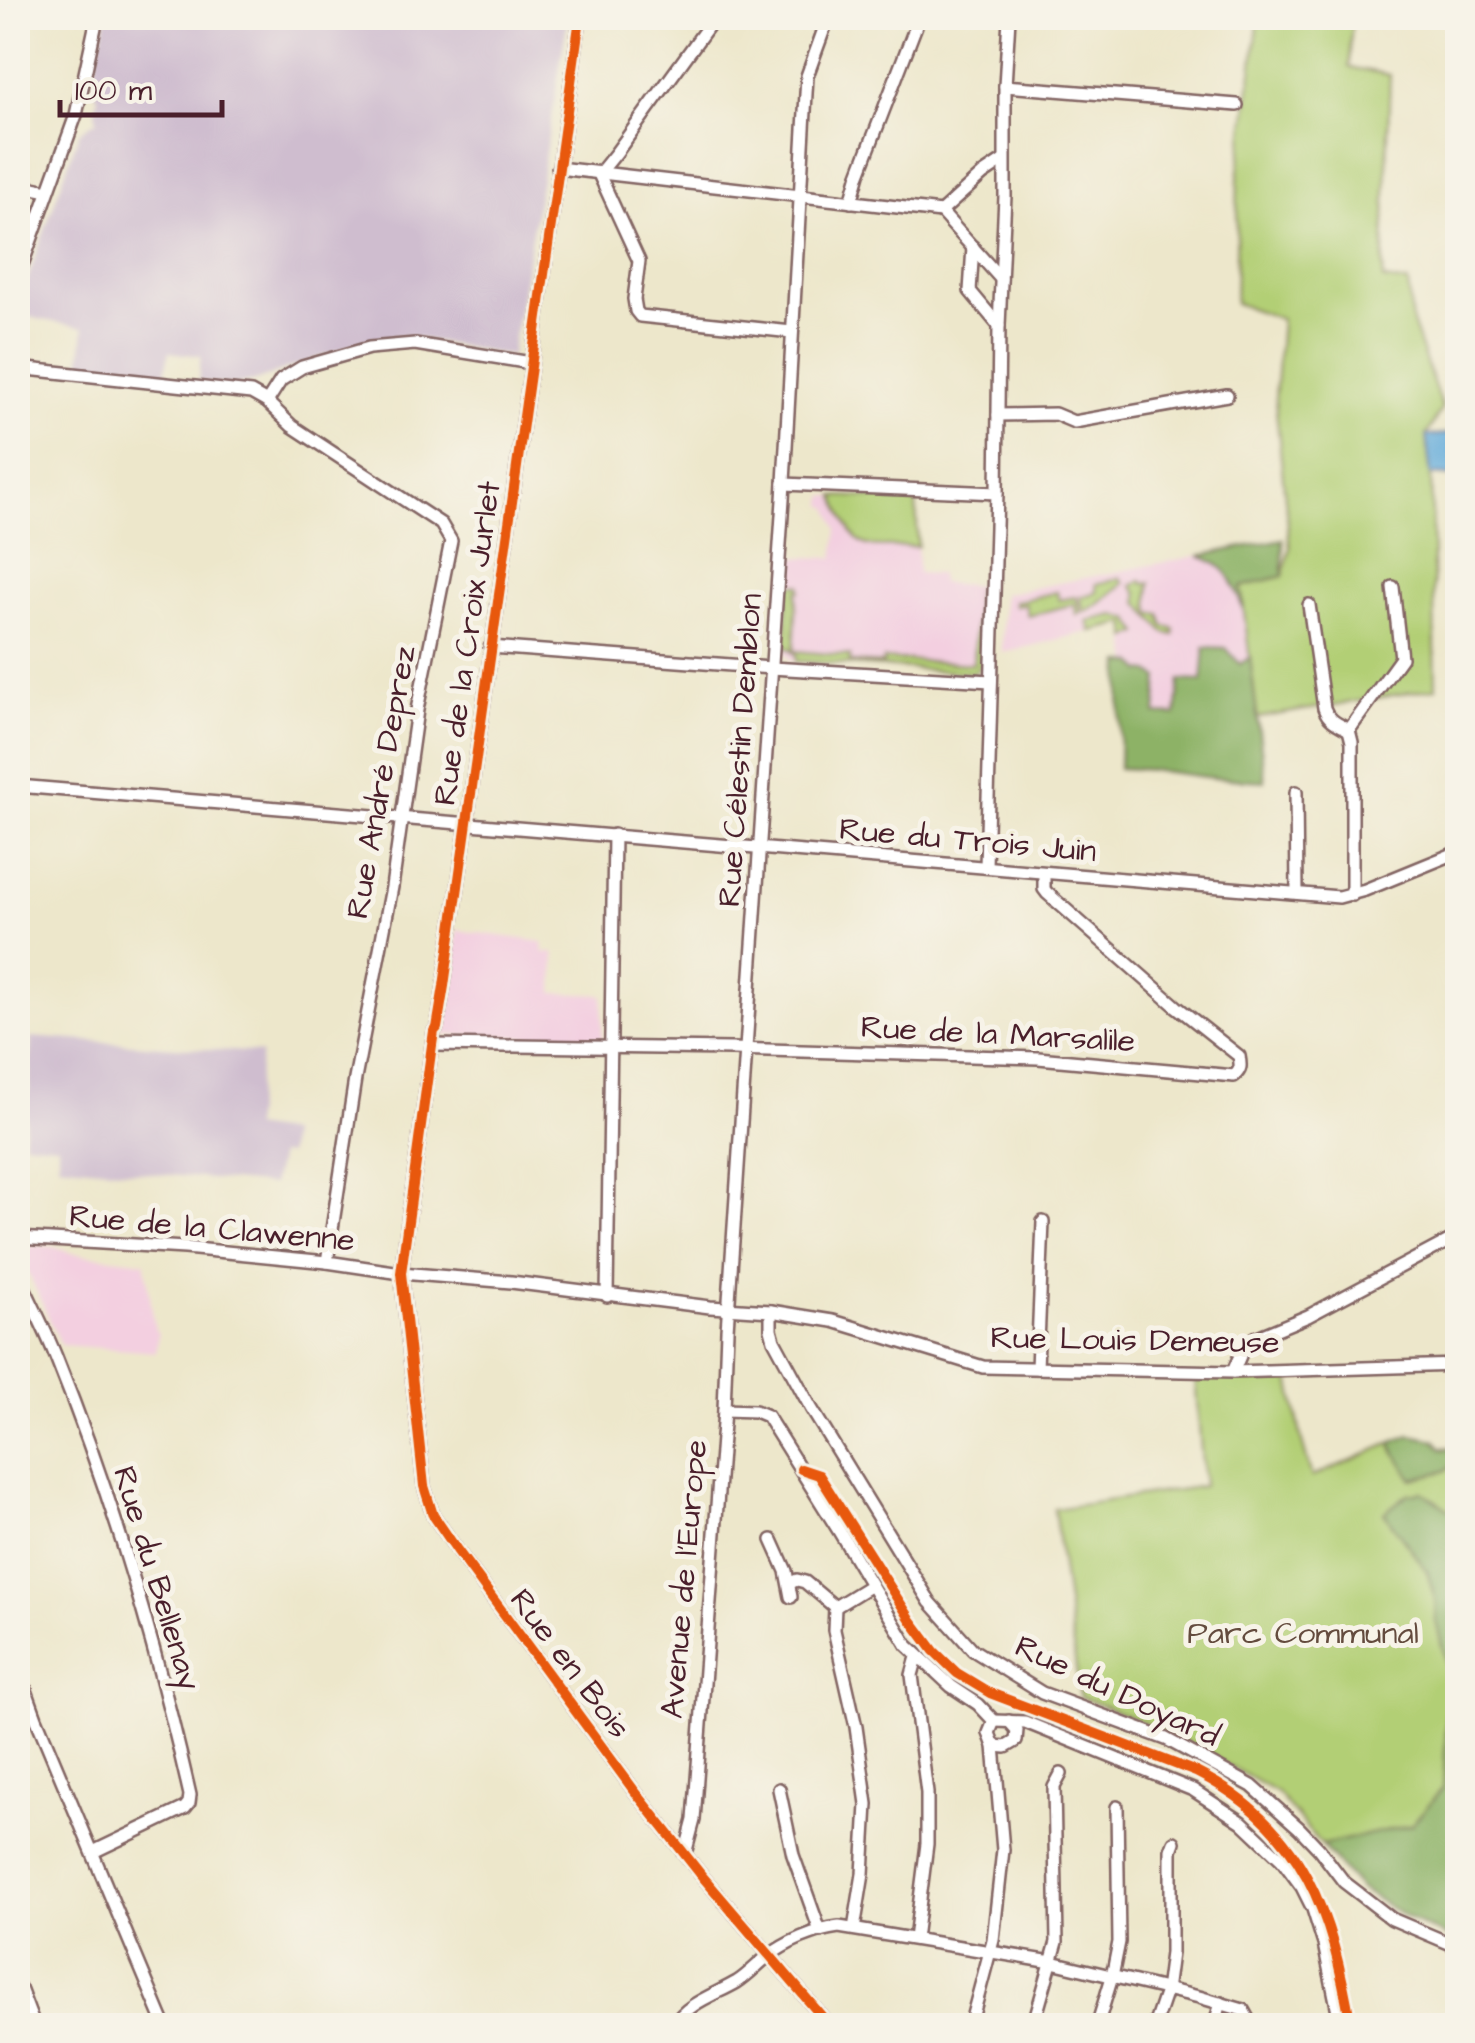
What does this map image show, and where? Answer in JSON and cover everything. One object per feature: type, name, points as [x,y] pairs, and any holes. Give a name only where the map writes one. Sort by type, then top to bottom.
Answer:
[{"type":"main road","points":[[18,1989],[32,2026]]},
{"type":"main road","points":[[18,2004],[24,2026]]},
{"type":"street","points":[[18,276],[80,101],[97,18]]},
{"type":"street","name":"Rue de la Croix Jurlet","points":[[401,1274],[580,18]]},
{"type":"street","points":[[599,174],[714,18]]},
{"type":"street","name":"Rue Célestin Demblon","points":[[729,1308],[807,76],[828,18]]},
{"type":"street","points":[[851,202],[920,18]]},
{"type":"street","points":[[986,866],[1008,18]]},
{"type":"street","points":[[1005,86],[1237,105]]},
{"type":"street","points":[[941,212],[1004,160]]},
{"type":"street","points":[[558,168],[941,212],[1001,279]]},
{"type":"street","points":[[599,174],[638,261],[634,299],[640,316],[792,332]]},
{"type":"street","points":[[18,185],[48,191]]},
{"type":"street","points":[[973,246],[970,291],[999,326]]},
{"type":"street","points":[[18,368],[251,394],[266,402],[280,380],[302,366],[370,348],[415,344],[531,363]]},
{"type":"street","points":[[998,415],[1055,414],[1074,422],[1227,395]]},
{"type":"street","name":"Rue André Deprez","points":[[266,402],[292,426],[441,524],[451,540],[417,710],[392,887],[344,1140],[326,1262]]},
{"type":"street","points":[[784,484],[997,493]]},
{"type":"street","points":[[1349,730],[1401,658],[1393,588]]},
{"type":"street","points":[[1309,605],[1326,715],[1349,730],[1352,742],[1352,895]]},
{"type":"street","points":[[490,647],[990,681]]},
{"type":"street","name":"Rue du Trois Juin","points":[[18,786],[1340,897],[1458,852]]},
{"type":"street","points":[[1296,792],[1297,893]]},
{"type":"street","points":[[607,1296],[614,835]]},
{"type":"street","name":"Rue de la Marsalile","points":[[747,1050],[1038,1058],[1234,1076],[1241,1068],[1239,1056],[1044,890],[1044,874]]},
{"type":"street","points":[[432,1046],[747,1050]]},
{"type":"street","points":[[1037,1368],[1043,1222]]},
{"type":"street","points":[[1234,1372],[1246,1344],[1255,1338],[1308,1316],[1458,1236]]},
{"type":"street","name":"Rue de la Clawenne","points":[[18,1238],[185,1248],[401,1274]]},
{"type":"street","name":"Rue du Bellenay","points":[[18,1274],[72,1398],[141,1600],[190,1794],[185,1808],[93,1852]]},
{"type":"street","name":"Rue Louis Demeuse","points":[[401,1274],[511,1282],[607,1296],[770,1311],[832,1321],[982,1367],[1234,1372],[1458,1365]]},
{"type":"street","name":"Rue en Bois","points":[[401,1274],[424,1486],[434,1515],[456,1550],[685,1854],[830,2026]]},
{"type":"street","name":"Avenue de l'Europe","points":[[685,1854],[694,1820],[729,1308]]},
{"type":"street","name":"Rue du Doyard","points":[[770,1311],[774,1340],[811,1408],[930,1602],[973,1650],[1042,1692],[1166,1739],[1252,1786],[1319,1848],[1344,1882],[1360,1896],[1392,1919],[1458,1946]]},
{"type":"street","points":[[724,1410],[767,1416],[907,1646],[952,1686],[999,1720],[1015,1726],[1016,1741],[1006,1748],[994,1746]]},
{"type":"street","points":[[772,1540],[790,1583],[791,1597]]},
{"type":"street","points":[[790,1583],[805,1582],[835,1607]]},
{"type":"street","points":[[835,1607],[870,1585]]},
{"type":"street","points":[[835,1607],[834,1630],[868,1804],[854,1929]]},
{"type":"street","points":[[914,1938],[927,1844],[927,1793],[912,1675],[918,1658]]},
{"type":"street","points":[[18,1668],[165,2026]]},
{"type":"street","points":[[970,2026],[991,1951],[1003,1850],[990,1733],[999,1720]]},
{"type":"street","points":[[999,1720],[1025,1722],[1193,1790],[1242,1822],[1282,1860],[1302,1887],[1324,1944],[1341,2026]]},
{"type":"street","points":[[1033,2026],[1057,1942],[1054,1787],[1062,1774]]},
{"type":"street","points":[[779,1790],[793,1855],[820,1931]]},
{"type":"street","points":[[1097,2026],[1119,1942],[1117,1806]]},
{"type":"street","points":[[1154,2026],[1166,1990],[1172,1953],[1174,1842]]},
{"type":"street","points":[[673,2026],[705,1997],[741,1980],[768,1956],[820,1931],[839,1927],[1052,1962],[1243,2010],[1247,2022]]},
{"type":"street","points":[[1451,2026],[1458,1989]]},
{"type":"street","points":[[1214,2026],[1221,2004]]},
{"type":"shaded area","points":[[106,18],[568,18],[511,356],[406,336],[365,341],[252,382],[228,385],[198,381],[201,356],[169,352],[164,378],[80,370],[84,328],[18,315],[18,306],[79,133],[97,122],[98,97],[93,77]]},
{"type":"shaded area","points":[[824,496],[916,499],[918,573],[939,574],[940,583],[983,586],[981,666],[974,673],[792,661],[784,652],[791,557],[834,558],[838,529],[829,507],[824,506]]},
{"type":"shaded area","points":[[1283,539],[1283,576],[1241,588],[1265,781],[1119,768],[1132,690],[1126,623],[1002,653],[1003,594]]},
{"type":"shaded area","points":[[457,930],[543,942],[544,953],[555,953],[554,993],[603,995],[602,1039],[443,1035]]},
{"type":"shaded area","points":[[31,1037],[261,1053],[252,1127],[289,1133],[287,1155],[279,1154],[272,1185],[58,1164],[58,1145],[24,1142],[26,1108],[18,1109],[18,1093],[29,1092]]},
{"type":"shaded area","points":[[34,1245],[145,1262],[158,1333],[156,1352],[61,1345],[20,1255],[21,1249]]},
{"type":"green space","points":[[1259,18],[1352,18],[1349,67],[1390,75],[1383,280],[1408,283],[1412,323],[1442,408],[1426,436],[1431,475],[1436,688],[1257,718],[1241,587],[1283,576],[1290,547],[1275,400],[1281,319],[1235,303],[1238,178]]},
{"type":"green space","points":[[835,496],[916,499],[918,546],[863,543],[849,528]]},
{"type":"green space","points":[[1283,539],[1283,576],[1241,587],[1244,612],[1224,570],[1199,556]]},
{"type":"green space","points":[[1120,578],[1124,583],[1084,612],[1080,597],[1097,592],[1096,584]]},
{"type":"green space","points":[[1141,580],[1150,583],[1151,613],[1160,614],[1164,626],[1174,628],[1174,635],[1165,633],[1138,602],[1132,586]]},
{"type":"green space","points":[[789,584],[800,585],[794,651],[850,656],[850,662],[883,664],[884,659],[973,664],[977,589],[983,589],[981,666],[974,673],[796,661],[796,653],[785,648]]},
{"type":"green space","points":[[1057,592],[1059,600],[1076,597],[1081,613],[1077,615],[1074,604],[1028,616],[1025,604],[1015,606],[1014,602]]},
{"type":"green space","points":[[1115,615],[1130,619],[1139,633],[1128,638],[1126,623],[1091,631],[1088,621]]},
{"type":"green space","points":[[1205,647],[1226,648],[1240,664],[1250,657],[1265,781],[1119,768],[1121,663],[1135,663],[1142,671],[1159,678],[1156,714],[1176,715],[1180,680],[1202,681]]},
{"type":"green space","name":"Parc Communal","points":[[1195,1378],[1290,1378],[1312,1477],[1410,1435],[1435,1440],[1442,1448],[1457,1447],[1457,1941],[1405,1917],[1321,1845],[1277,1793],[1170,1733],[1080,1697],[1054,1509],[1204,1486]]},
{"type":"green space","points":[[1410,1435],[1435,1440],[1442,1449],[1457,1449],[1457,1468],[1452,1466],[1412,1479],[1390,1443]]},
{"type":"green space","points":[[1422,1492],[1457,1515],[1457,1941],[1405,1917],[1359,1888],[1321,1845],[1411,1825],[1443,1788],[1449,1675],[1435,1600],[1427,1571],[1384,1513],[1408,1494]]},
{"type":"water","points":[[1457,433],[1457,477],[1431,475],[1426,436]]},
{"type":"cycle path","points":[[580,18],[401,1273],[424,1486],[433,1515],[457,1550],[633,1789],[830,2026]]},
{"type":"cycle path","points":[[801,1469],[819,1475],[911,1620],[957,1673],[990,1693],[1196,1772],[1233,1794],[1263,1819],[1307,1877],[1322,1911],[1351,2026]]}]
